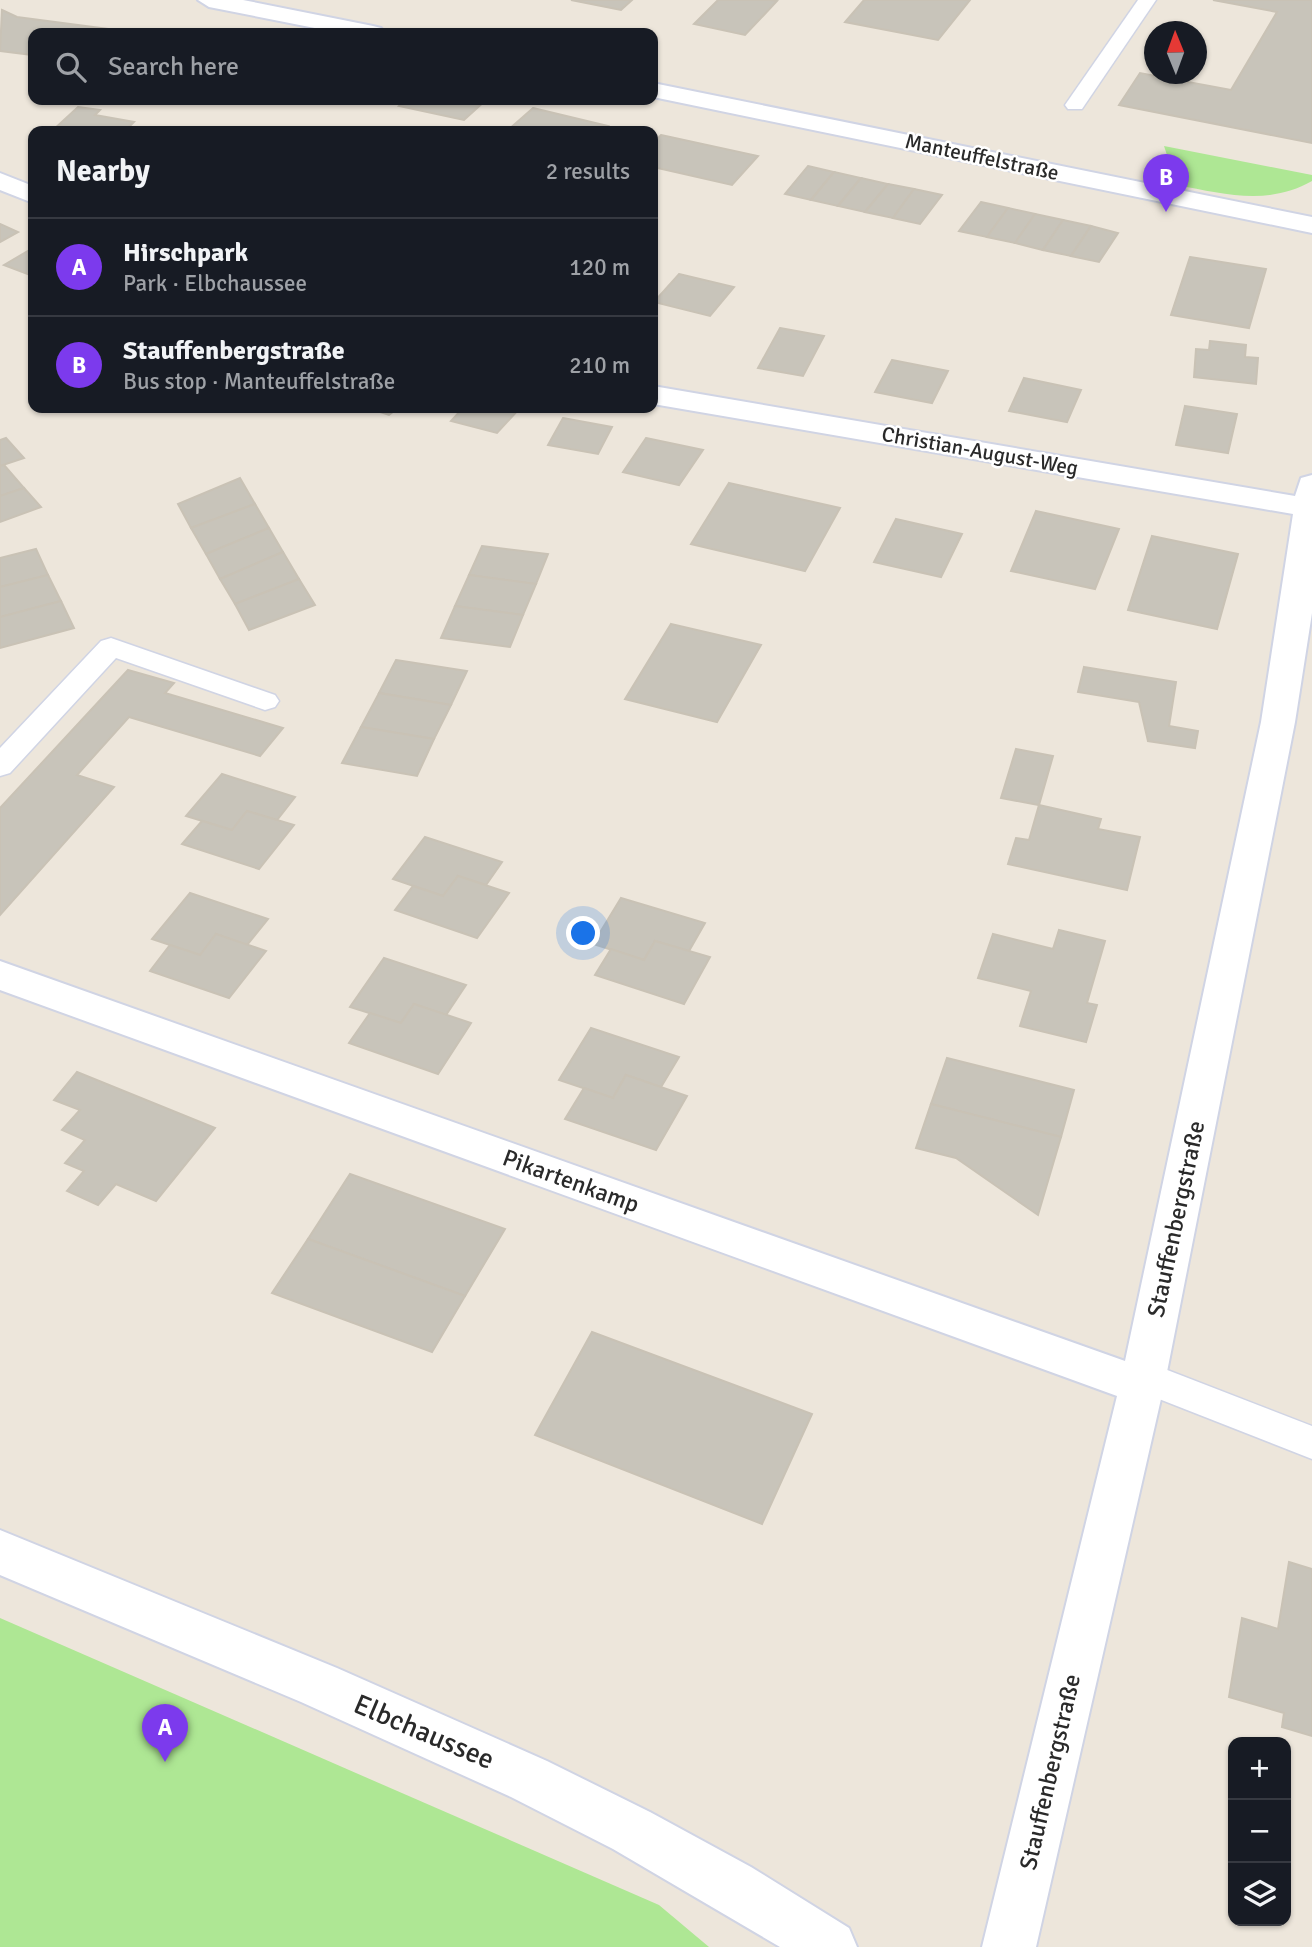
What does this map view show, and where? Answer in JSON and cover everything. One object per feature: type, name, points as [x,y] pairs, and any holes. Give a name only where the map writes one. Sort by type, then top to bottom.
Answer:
[{"type":"street","points":[[209,0],[348,28]]},
{"type":"street","name":"Manteuffelstraße","points":[[658,91],[1312,225]]},
{"type":"street","points":[[0,181],[28,193]]},
{"type":"street","name":"Christian-August-Weg","points":[[658,396],[1310,496]]},
{"type":"street","name":"Stauffenbergstraße","points":[[1009,1947],[1142,1382],[1278,722],[1302,574],[1310,496]]},
{"type":"street","name":"Pikartenkamp","points":[[0,975],[1142,1382]]},
{"type":"street","name":"Elbchaussee","points":[[0,1552],[488,1759],[562,1794],[623,1824],[766,1905],[830,1947]]},
{"type":"lane","points":[[1075,105],[1147,0]]},
{"type":"lane","points":[[0,766],[111,647],[265,701]]},
{"type":"lane","points":[[1142,1382],[1312,1443]]},
{"type":"green space","points":[[1164,146],[1312,175],[1312,181],[1295,189],[1262,196],[1229,194],[1177,185]]},
{"type":"green space","points":[[0,1618],[659,1905],[709,1947],[0,1947]]},
{"type":"building","points":[[571,0],[632,0],[621,10]]},
{"type":"building","points":[[718,0],[777,1],[745,35],[694,24]]},
{"type":"building","points":[[864,0],[970,0],[938,40],[845,22]]},
{"type":"building","points":[[1213,0],[1312,0],[1312,143],[1119,105],[1140,73],[1144,74],[1144,84],[1199,84],[1231,90],[1277,12]]},
{"type":"building","points":[[2,10],[17,17],[101,28],[28,28],[28,54],[0,51]]},
{"type":"building","points":[[400,105],[480,105],[464,120]]},
{"type":"building","points":[[78,107],[100,110],[95,115],[134,122],[130,126],[57,126]]},
{"type":"building","points":[[533,108],[608,126],[513,126]]},
{"type":"building","points":[[661,135],[758,156],[732,185],[658,168],[658,138]]},
{"type":"building","points":[[808,166],[834,172],[811,200],[785,194]]},
{"type":"building","points":[[834,172],[861,178],[838,206],[811,200]]},
{"type":"building","points":[[861,178],[888,184],[865,212],[838,206]]},
{"type":"building","points":[[888,184],[914,189],[893,218],[865,212]]},
{"type":"building","points":[[914,189],[942,195],[920,224],[893,218]]},
{"type":"building","points":[[981,202],[1008,208],[987,237],[959,231]]},
{"type":"building","points":[[1008,208],[1035,214],[1015,243],[987,237]]},
{"type":"building","points":[[1035,214],[1063,220],[1043,250],[1015,243]]},
{"type":"building","points":[[1063,220],[1091,226],[1071,256],[1043,250]]},
{"type":"building","points":[[0,224],[18,232],[0,242]]},
{"type":"building","points":[[1091,226],[1118,233],[1099,262],[1071,256]]},
{"type":"building","points":[[28,251],[28,274],[4,265]]},
{"type":"building","points":[[1190,257],[1266,269],[1249,328],[1171,315]]},
{"type":"building","points":[[679,274],[734,287],[710,316],[658,303],[658,298]]},
{"type":"building","points":[[780,328],[824,336],[803,376],[758,368]]},
{"type":"building","points":[[1210,341],[1246,345],[1245,357],[1258,358],[1256,384],[1194,377],[1196,349],[1209,350]]},
{"type":"building","points":[[892,360],[948,371],[932,403],[875,392]]},
{"type":"building","points":[[1024,378],[1081,390],[1067,422],[1009,411]]},
{"type":"building","points":[[1185,406],[1237,414],[1228,453],[1176,445]]},
{"type":"building","points":[[458,413],[515,413],[497,433],[451,421]]},
{"type":"building","points":[[563,418],[612,427],[598,454],[548,445]]},
{"type":"building","points":[[6,438],[24,458],[0,466],[0,440]]},
{"type":"building","points":[[646,438],[703,450],[679,485],[623,472]]},
{"type":"building","points":[[4,465],[24,488],[0,496],[0,466]]},
{"type":"building","points":[[240,478],[255,504],[191,528],[178,504]]},
{"type":"building","points":[[729,483],[840,508],[805,571],[691,544]]},
{"type":"building","points":[[24,488],[41,507],[0,522],[0,496]]},
{"type":"building","points":[[255,504],[269,528],[206,554],[191,528]]},
{"type":"building","points":[[1036,511],[1119,529],[1095,589],[1011,571]]},
{"type":"building","points":[[896,519],[962,534],[941,577],[874,562]]},
{"type":"building","points":[[269,528],[283,552],[220,579],[206,554]]},
{"type":"building","points":[[1152,536],[1238,554],[1217,629],[1128,610]]},
{"type":"building","points":[[482,546],[548,554],[536,584],[469,575]]},
{"type":"building","points":[[36,549],[48,575],[0,587],[0,558]]},
{"type":"building","points":[[283,552],[299,579],[235,604],[220,579]]},
{"type":"building","points":[[48,575],[61,601],[0,617],[0,587]]},
{"type":"building","points":[[469,575],[536,584],[523,615],[455,606]]},
{"type":"building","points":[[299,579],[315,605],[249,630],[235,604]]},
{"type":"building","points":[[61,601],[74,628],[0,648],[0,617]]},
{"type":"building","points":[[455,606],[523,615],[510,647],[441,638]]},
{"type":"building","points":[[671,624],[761,645],[717,722],[625,699]]},
{"type":"building","points":[[396,660],[467,671],[451,705],[379,693]]},
{"type":"building","points":[[1084,667],[1176,682],[1169,726],[1198,731],[1195,748],[1148,741],[1139,702],[1078,692]]},
{"type":"building","points":[[128,670],[174,683],[165,693],[283,728],[260,756],[129,717],[77,775],[114,787],[0,915],[0,808]]},
{"type":"building","points":[[379,693],[451,705],[434,739],[361,727]]},
{"type":"building","points":[[361,727],[434,739],[417,776],[342,763]]},
{"type":"building","points":[[1016,749],[1053,756],[1039,805],[1001,798]]},
{"type":"building","points":[[222,774],[295,797],[277,820],[247,811],[232,830],[186,816]]},
{"type":"building","points":[[1039,805],[1101,819],[1098,829],[1140,837],[1127,890],[1008,864],[1016,838],[1029,840]]},
{"type":"building","points":[[247,811],[294,825],[259,869],[182,844],[202,821],[232,830]]},
{"type":"building","points":[[425,837],[502,862],[486,885],[458,876],[443,896],[393,879]]},
{"type":"building","points":[[458,876],[509,893],[477,938],[395,910],[413,886],[443,896]]},
{"type":"building","points":[[190,893],[268,919],[247,945],[216,934],[200,955],[152,939]]},
{"type":"building","points":[[621,898],[705,923],[689,951],[655,941],[644,960],[593,944]]},
{"type":"building","points":[[1059,930],[1105,941],[1087,1003],[1097,1005],[1086,1042],[1020,1026],[1031,991],[978,978],[993,934],[1053,949]]},
{"type":"building","points":[[216,934],[266,951],[229,998],[150,971],[170,945],[200,955]]},
{"type":"building","points":[[655,941],[710,957],[684,1004],[595,975],[611,949],[644,960]]},
{"type":"building","points":[[384,958],[466,985],[446,1015],[414,1004],[401,1023],[350,1007]]},
{"type":"building","points":[[414,1004],[471,1023],[438,1074],[349,1043],[370,1013],[401,1023]]},
{"type":"building","points":[[591,1028],[679,1057],[661,1087],[626,1075],[613,1098],[559,1080]]},
{"type":"building","points":[[947,1058],[1074,1090],[1061,1137],[931,1104]]},
{"type":"building","points":[[77,1072],[215,1128],[156,1201],[116,1184],[98,1205],[67,1191],[84,1171],[65,1163],[85,1140],[62,1130],[80,1110],[54,1100]]},
{"type":"building","points":[[626,1075],[687,1096],[656,1150],[565,1119],[584,1088],[613,1098]]},
{"type":"building","points":[[931,1104],[1061,1137],[1038,1215],[956,1158],[916,1148]]},
{"type":"building","points":[[350,1174],[505,1229],[465,1296],[308,1239]]},
{"type":"building","points":[[308,1239],[465,1296],[432,1352],[272,1293]]},
{"type":"building","points":[[592,1332],[812,1414],[762,1524],[535,1435]]},
{"type":"building","points":[[1289,1562],[1312,1569],[1312,1736],[1282,1727],[1284,1713],[1229,1697],[1242,1618],[1278,1629]]},
{"type":"place","name":"Stauffenbergstraße","points":[[1166,212]]},
{"type":"place","name":"Hirschpark","points":[[165,1762]]}]
